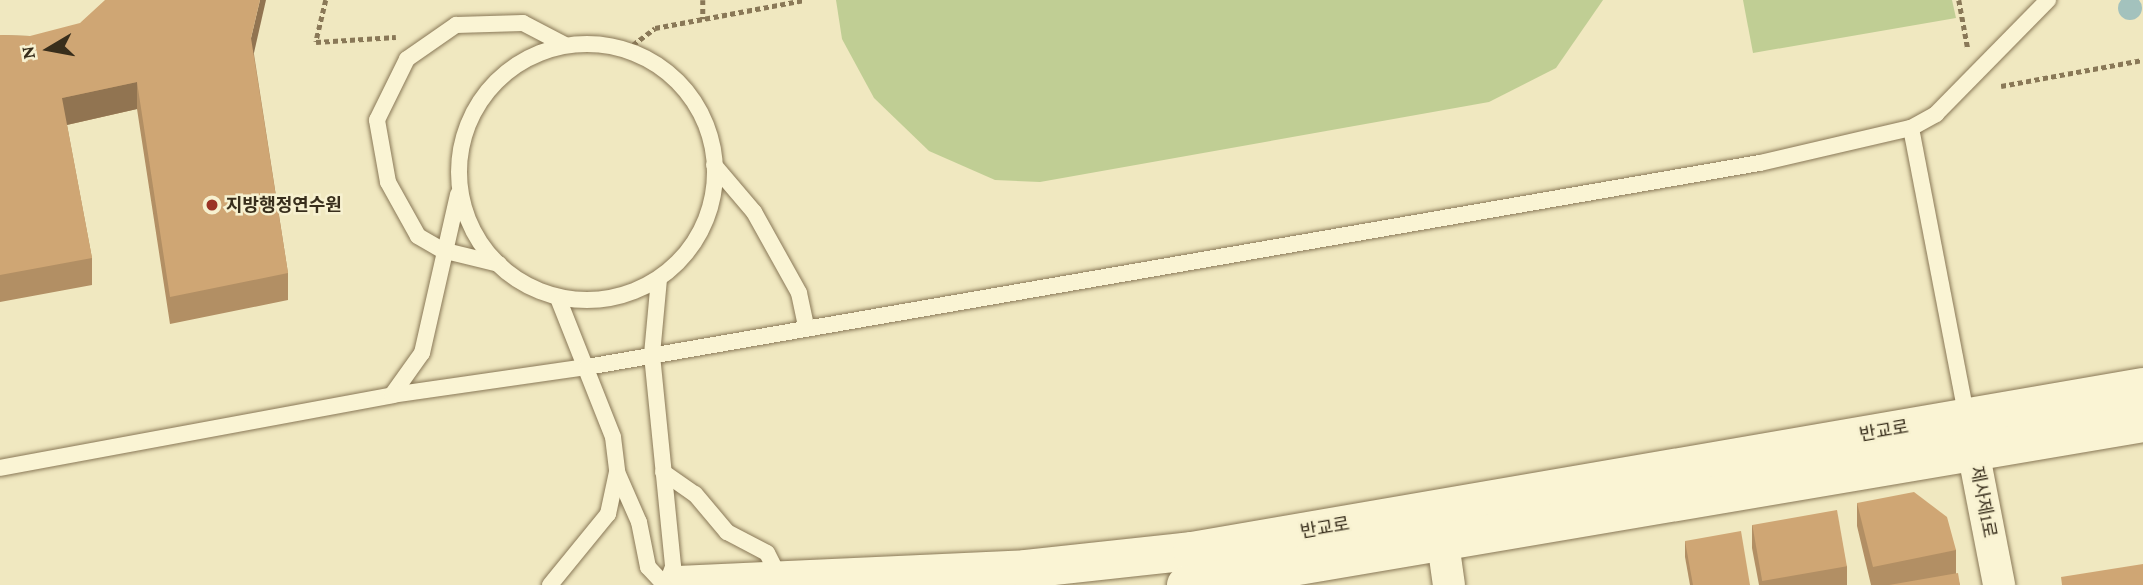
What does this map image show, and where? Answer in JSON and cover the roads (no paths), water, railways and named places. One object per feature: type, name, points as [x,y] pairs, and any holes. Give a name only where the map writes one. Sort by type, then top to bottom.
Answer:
[{"type":"street","points":[[1970,436],[2143,387]]},
{"type":"street","points":[[1970,436],[2143,423]]},
{"type":"street","name":"반교로","points":[[1186,585],[1443,543],[1970,436]]},
{"type":"street","name":"반교로","points":[[678,585],[779,577],[1026,569],[1192,551],[1970,436]]},
{"type":"street","name":"제사제1로","points":[[1970,436],[1999,585]]},
{"type":"street","points":[[1443,543],[1449,585]]},
{"type":"lane","points":[[0,468],[392,395],[587,367],[806,325],[1760,163],[1911,128],[1936,114],[1972,74],[2048,0]]},
{"type":"lane","points":[[392,395],[422,353],[442,250],[458,194],[459,150],[478,104],[503,74],[565,45],[608,43],[626,50],[678,81],[715,145],[705,229],[659,279],[600,301],[558,298],[499,264],[442,250],[418,236],[404,217],[388,182],[377,120],[407,59],[456,25],[501,21],[523,23],[565,45]]},
{"type":"lane","points":[[1911,128],[1970,436]]},
{"type":"lane","points":[[714,165],[754,212],[799,293],[806,325]]},
{"type":"lane","points":[[458,194],[499,264]]},
{"type":"lane","points":[[558,298],[613,437],[617,472],[639,522],[648,567],[666,585],[673,567],[652,355],[659,279]]},
{"type":"lane","points":[[550,585],[608,514],[617,472]]},
{"type":"lane","points":[[663,472],[695,494],[727,532],[767,553],[779,577]]},
{"type":"water","points":[[2130,-4],[2141,3],[2142,8],[2135,19],[2130,20],[2119,13],[2118,8],[2125,-3]]},
{"type":"place","name":"지방행정연수원","points":[[212,205]]}]
